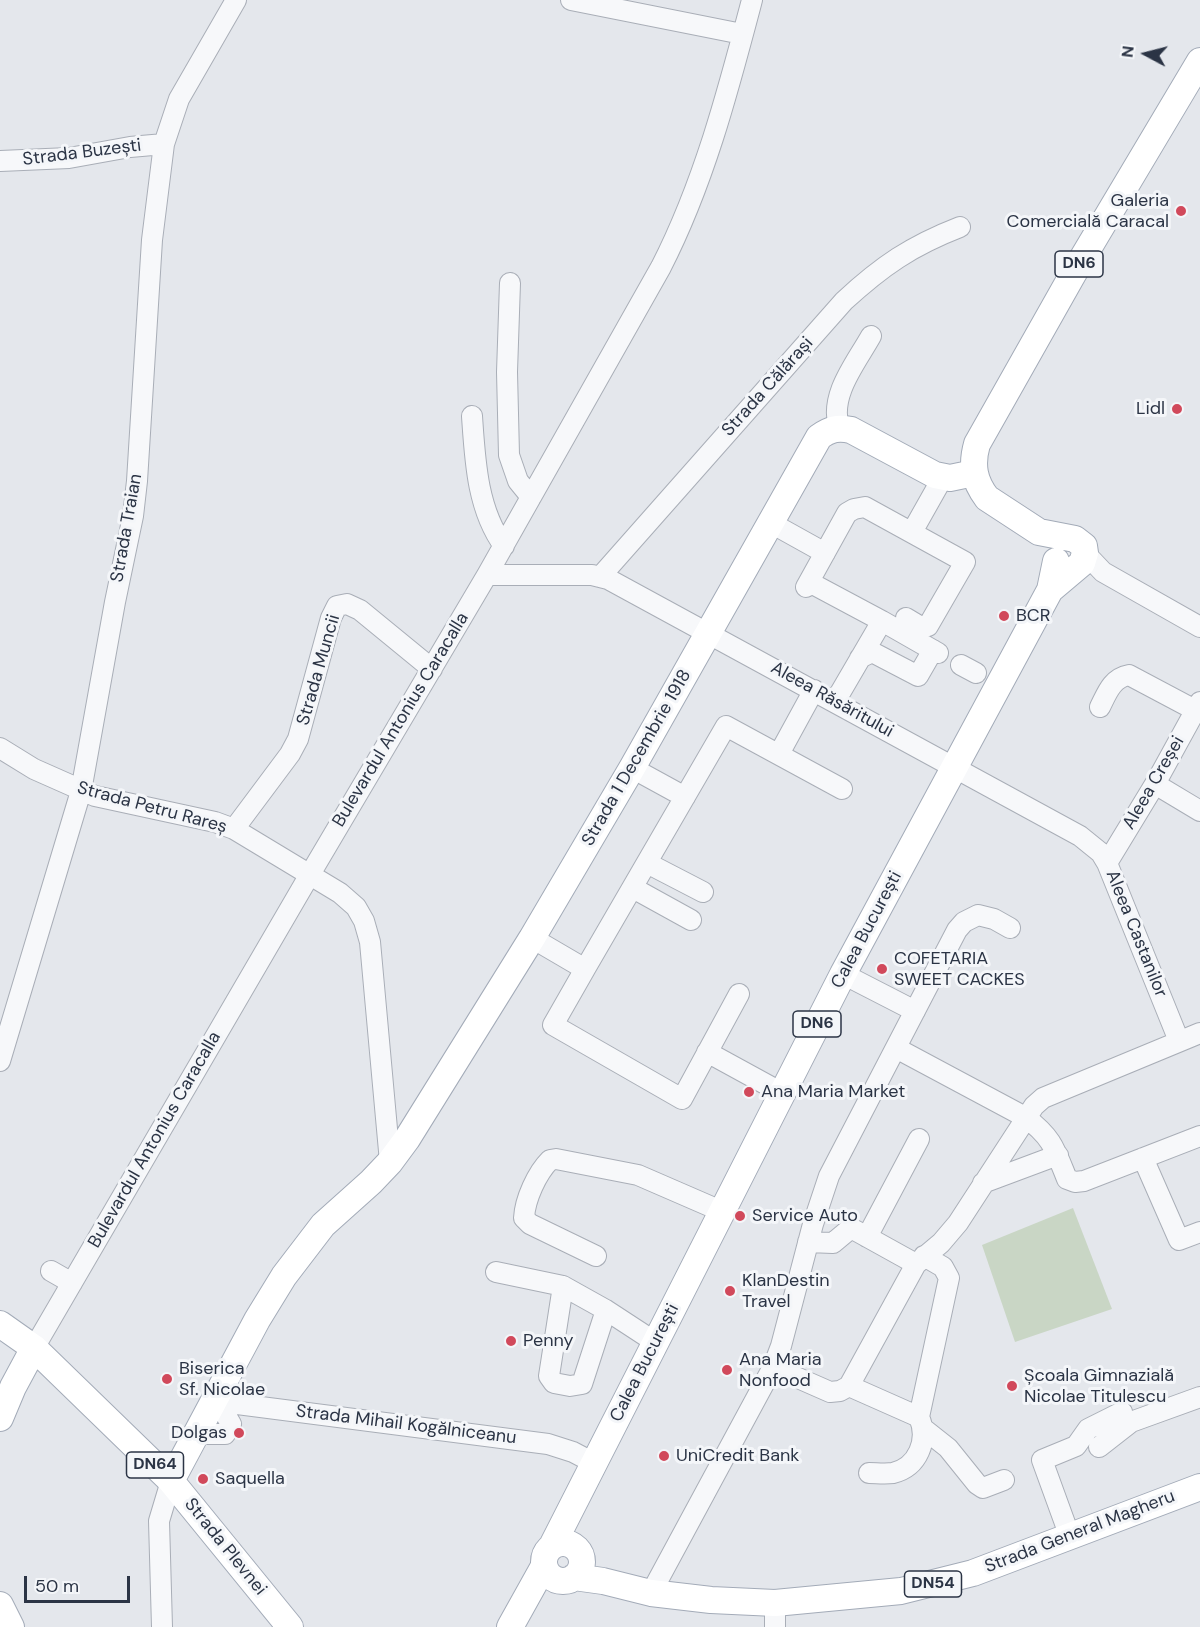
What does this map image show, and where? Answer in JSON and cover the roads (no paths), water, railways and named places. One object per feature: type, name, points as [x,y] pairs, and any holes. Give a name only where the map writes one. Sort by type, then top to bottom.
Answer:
[{"type":"main road","name":"DN6","points":[[974,473],[974,455],[982,434],[1123,188],[1200,62]]},
{"type":"main road","points":[[839,427],[851,430],[943,477],[960,477],[974,473],[987,498],[1039,532],[1069,558]]},
{"type":"main road","name":"Strada 1 Decembrie 1918","points":[[171,1481],[261,1313],[284,1275],[323,1226],[390,1162],[407,1139],[532,938],[632,768],[710,633],[815,442],[829,430],[839,427]]},
{"type":"main road","name":"Calea București","points":[[559,1566],[573,1526],[576,1499],[594,1462],[843,974],[1069,558]]},
{"type":"main road","name":"Strada Plevnei","points":[[0,1324],[34,1348],[171,1481],[290,1627]]},
{"type":"main road","name":"Bulevardul Antonius Caracalla","points":[[0,1418],[13,1387],[34,1348]]},
{"type":"main road","name":"Strada General Magheru","points":[[559,1566],[631,1589],[711,1600],[775,1615],[901,1591],[973,1573],[1200,1487]]},
{"type":"main road","points":[[510,1627],[559,1566]]},
{"type":"main road","points":[[0,1605],[11,1627]]},
{"type":"street","name":"Strada Traian","points":[[0,1061],[81,791],[112,613],[133,516],[152,240],[164,144],[179,99],[236,0]]},
{"type":"street","points":[[571,0],[666,17],[742,34]]},
{"type":"street","name":"Bulevardul Antonius Caracalla","points":[[34,1348],[504,546],[677,236],[706,157],[752,0]]},
{"type":"street","name":"Strada Buzești","points":[[0,161],[69,158],[130,147],[164,144]]},
{"type":"street","name":"Strada Călărași","points":[[600,577],[844,301],[873,274],[903,253],[960,227]]},
{"type":"street","points":[[510,283],[507,372],[509,455],[519,481],[531,497]]},
{"type":"street","points":[[839,427],[836,410],[840,392],[871,336]]},
{"type":"street","points":[[472,416],[476,467],[486,513],[492,530],[504,546]]},
{"type":"street","points":[[912,532],[943,477]]},
{"type":"street","points":[[860,658],[872,652],[918,676],[936,651],[808,584],[847,513],[854,509],[865,507],[965,562],[928,626],[921,627],[906,618]]},
{"type":"street","points":[[771,523],[825,553]]},
{"type":"street","points":[[1069,558],[1103,572],[1200,627]]},
{"type":"street","name":"Aleea Răsăritului","points":[[487,575],[592,575],[622,585],[955,766]]},
{"type":"street","name":"Strada Muncii","points":[[234,830],[290,754],[298,739],[331,618],[337,606],[347,604],[360,610],[432,669]]},
{"type":"street","points":[[840,693],[882,621]]},
{"type":"street","points":[[1100,707],[1113,683],[1120,676],[1129,675],[1198,706]]},
{"type":"street","points":[[779,754],[814,690]]},
{"type":"street","name":"Aleea Creșei","points":[[1107,863],[1155,784],[1198,706]]},
{"type":"street","points":[[740,994],[682,1099],[553,1025],[726,726],[842,789]]},
{"type":"street","name":"Strada Petru Rareș","points":[[0,748],[34,769],[95,796],[215,822],[234,830],[340,893],[356,907],[364,921],[370,942],[390,1162]]},
{"type":"street","name":"Aleea Castanilor","points":[[955,766],[1080,836],[1101,853],[1179,1041]]},
{"type":"street","points":[[632,768],[685,797]]},
{"type":"street","points":[[1155,784],[1200,811]]},
{"type":"street","points":[[648,863],[703,892]]},
{"type":"street","points":[[633,888],[691,920]]},
{"type":"street","points":[[651,1593],[773,1367],[829,1176],[957,930],[964,922],[978,915],[994,919],[1010,928]]},
{"type":"street","points":[[532,938],[585,969]]},
{"type":"street","points":[[843,974],[915,1011]]},
{"type":"street","points":[[773,1367],[830,1392],[840,1391],[849,1386],[920,1260],[941,1243],[958,1223],[1034,1106],[1043,1098],[1200,1032]]},
{"type":"street","points":[[896,1048],[1025,1117],[1044,1131],[1052,1142],[1067,1179],[1075,1182],[1084,1181],[1200,1136]]},
{"type":"street","points":[[707,1052],[782,1093]]},
{"type":"street","points":[[867,1237],[919,1139]]},
{"type":"street","points":[[983,1184],[1058,1155]]},
{"type":"street","points":[[1143,1158],[1179,1240],[1200,1232]]},
{"type":"street","points":[[596,1256],[530,1224],[524,1218],[524,1209],[533,1188],[543,1167],[550,1160],[639,1175],[721,1211]]},
{"type":"street","points":[[808,1242],[833,1243],[851,1228],[867,1237],[943,1268],[949,1278],[922,1423],[923,1444],[915,1459],[907,1467],[892,1473],[869,1473]]},
{"type":"street","points":[[51,1271],[72,1283]]},
{"type":"street","points":[[496,1272],[563,1286],[656,1342]]},
{"type":"street","points":[[563,1286],[549,1376],[554,1383],[570,1386],[582,1384],[606,1310]]},
{"type":"street","points":[[849,1386],[922,1423],[948,1448],[977,1484],[983,1488],[1004,1480]]},
{"type":"street","points":[[1099,1447],[1131,1422],[1200,1397]]},
{"type":"street","name":"Strada Mihail Kogălniceanu","points":[[213,1401],[467,1427],[548,1444],[594,1462]]},
{"type":"street","points":[[1070,1537],[1042,1460],[1076,1446],[1088,1429],[1122,1412]]},
{"type":"street","name":"Strada 1 Decembrie 1918","points":[[162,1627],[159,1521],[171,1481]]},
{"type":"place","name":"Galeria Comercială Caracal","points":[[1181,211]]},
{"type":"place","name":"Lidl","points":[[1177,409]]},
{"type":"place","name":"BCR","points":[[1004,616]]},
{"type":"place","name":"COFETARIA SWEET CACKES","points":[[882,969]]},
{"type":"place","name":"Ana Maria Market","points":[[749,1092]]},
{"type":"place","name":"Service Auto","points":[[740,1216]]},
{"type":"place","name":"KlanDestin Travel","points":[[730,1291]]},
{"type":"place","name":"Penny","points":[[511,1341]]},
{"type":"place","name":"Ana Maria Nonfood","points":[[727,1370]]},
{"type":"place","name":"Biserica Sf. Nicolae","points":[[167,1379]]},
{"type":"place","name":"Școala Gimnazială Nicolae Titulescu","points":[[1012,1386]]},
{"type":"place","name":"Dolgas","points":[[239,1433]]},
{"type":"place","name":"UniCredit Bank","points":[[664,1456]]},
{"type":"place","name":"Saquella","points":[[203,1479]]}]
